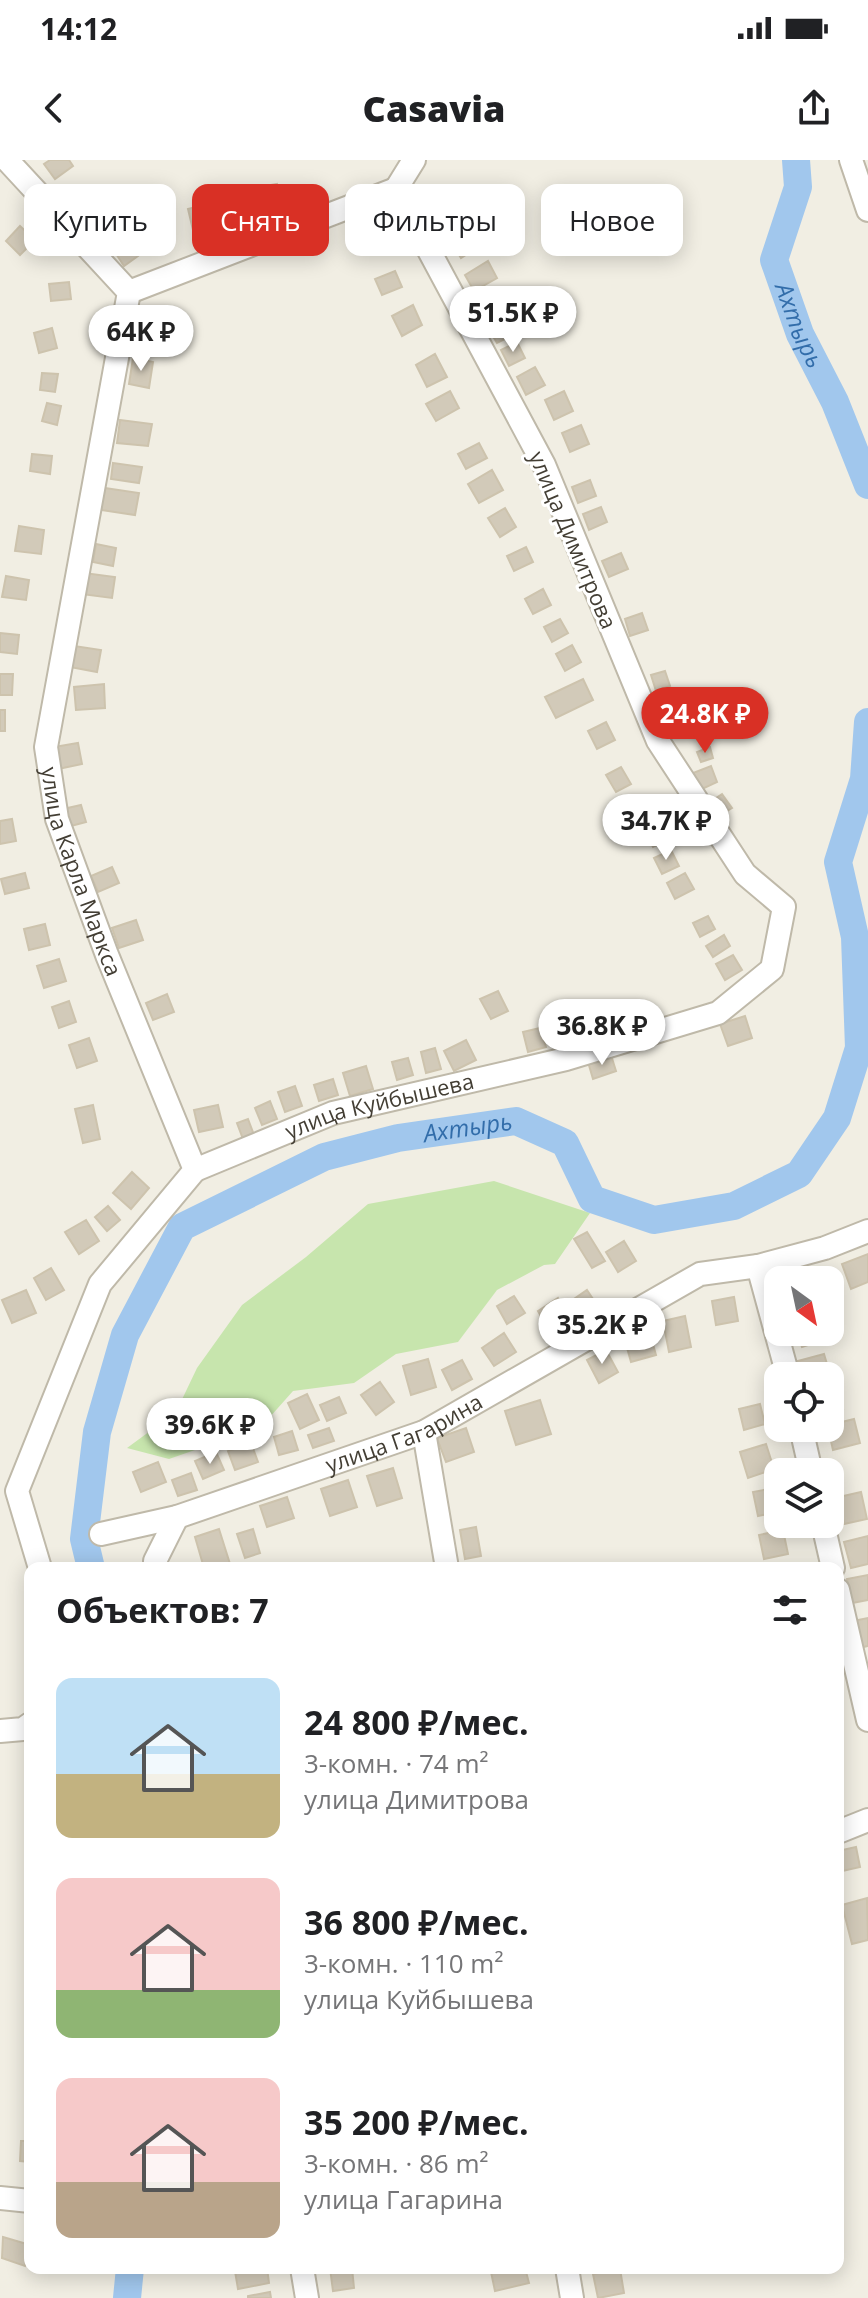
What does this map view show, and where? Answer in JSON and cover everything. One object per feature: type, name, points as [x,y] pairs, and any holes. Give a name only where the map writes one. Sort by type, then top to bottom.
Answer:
[{"type":"street","points":[[7,160],[129,292],[345,209]]},
{"type":"street","points":[[399,184],[414,160]]},
{"type":"street","points":[[851,160],[868,210]]},
{"type":"street","name":"улица Димитрова","points":[[432,256],[544,465],[658,741],[745,874],[784,907]]},
{"type":"street","name":"улица Карла Маркса","points":[[129,292],[46,747],[57,819],[107,955],[195,1170]]},
{"type":"street","name":"улица Куйбышева","points":[[195,1170],[333,1113],[566,1059],[718,1013],[772,969],[784,907]]},
{"type":"street","points":[[38,1562],[17,1491],[100,1284],[195,1170]]},
{"type":"street","name":"улица Гагарина","points":[[101,1534],[177,1517],[424,1432],[700,1274],[758,1266],[825,1248],[868,1231]]},
{"type":"street","points":[[758,1266],[784,1362]]},
{"type":"street","points":[[424,1432],[446,1562]]},
{"type":"street","points":[[155,1562],[177,1517]]},
{"type":"street","points":[[826,1538],[832,1562]]},
{"type":"street","points":[[844,1616],[868,1720]]},
{"type":"street","points":[[0,1731],[24,1727]]},
{"type":"street","points":[[844,1830],[868,1820]]},
{"type":"street","points":[[0,2198],[24,2200]]},
{"type":"street","points":[[303,2274],[307,2298]]},
{"type":"street","points":[[568,2274],[572,2298]]},
{"type":"green space","points":[[494,1181],[590,1213],[555,1264],[544,1265],[497,1290],[458,1342],[396,1354],[354,1383],[293,1391],[261,1427],[169,1459],[127,1448],[176,1412],[197,1368],[242,1305],[306,1257],[368,1204]]},
{"type":"building","points":[[50,160],[69,160],[73,166],[55,179],[44,164]]},
{"type":"building","points":[[20,226],[24,230],[24,251],[20,255],[6,241]]},
{"type":"building","points":[[118,256],[138,256],[124,266]]},
{"type":"building","points":[[488,261],[497,278],[474,291],[465,275]]},
{"type":"building","points":[[395,271],[402,287],[382,295],[375,279]]},
{"type":"building","points":[[69,282],[71,299],[51,301],[49,284]]},
{"type":"building","points":[[413,305],[422,325],[402,336],[392,316]]},
{"type":"building","points":[[138,306],[158,308],[154,336],[134,333]]},
{"type":"building","points":[[506,322],[513,335],[497,343],[490,331]]},
{"type":"building","points":[[52,328],[57,348],[39,353],[34,333]]},
{"type":"building","points":[[517,342],[525,358],[509,366],[501,350]]},
{"type":"building","points":[[435,354],[447,377],[427,387],[416,365]]},
{"type":"building","points":[[133,358],[153,362],[149,388],[129,384]]},
{"type":"building","points":[[535,367],[545,385],[526,395],[517,377]]},
{"type":"building","points":[[42,373],[58,374],[55,392],[40,390]]},
{"type":"building","points":[[450,391],[459,408],[436,421],[426,404]]},
{"type":"building","points":[[564,391],[573,411],[554,420],[545,400]]},
{"type":"building","points":[[47,403],[61,406],[57,425],[42,421]]},
{"type":"building","points":[[120,420],[152,424],[148,446],[117,443]]},
{"type":"building","points":[[581,425],[589,444],[570,452],[562,433]]},
{"type":"building","points":[[479,443],[487,458],[466,469],[458,454]]},
{"type":"building","points":[[32,454],[52,456],[50,474],[30,471]]},
{"type":"building","points":[[113,463],[142,467],[139,483],[111,479]]},
{"type":"building","points":[[492,470],[503,490],[479,503],[468,484]]},
{"type":"building","points":[[590,480],[596,496],[578,503],[572,487]]},
{"type":"building","points":[[105,488],[139,493],[135,515],[101,510]]},
{"type":"building","points":[[601,507],[607,522],[589,530],[583,514]]},
{"type":"building","points":[[505,508],[516,527],[500,537],[488,518]]},
{"type":"building","points":[[19,526],[44,530],[41,554],[15,551]]},
{"type":"building","points":[[96,544],[116,548],[113,566],[93,562]]},
{"type":"building","points":[[526,547],[533,562],[514,571],[507,556]]},
{"type":"building","points":[[621,553],[628,569],[609,577],[602,561]]},
{"type":"building","points":[[84,573],[115,577],[112,598],[81,594]]},
{"type":"building","points":[[6,576],[29,580],[26,600],[2,597]]},
{"type":"building","points":[[543,589],[551,605],[533,614],[525,599]]},
{"type":"building","points":[[642,613],[648,630],[630,636],[625,619]]},
{"type":"building","points":[[560,619],[568,633],[552,642],[544,627]]},
{"type":"building","points":[[0,633],[19,635],[17,654],[0,652]]},
{"type":"building","points":[[572,645],[581,662],[565,671],[556,654]]},
{"type":"building","points":[[74,646],[101,650],[97,672],[70,667]]},
{"type":"building","points":[[665,671],[670,686],[656,691],[651,675]]},
{"type":"building","points":[[0,674],[13,674],[12,695],[0,695]]},
{"type":"building","points":[[583,679],[593,700],[556,718],[545,697]]},
{"type":"building","points":[[104,684],[105,708],[76,710],[74,687]]},
{"type":"building","points":[[679,707],[684,724],[667,729],[662,712]]},
{"type":"building","points":[[0,710],[5,710],[5,731],[0,731]]},
{"type":"building","points":[[606,722],[615,740],[597,749],[588,731]]},
{"type":"building","points":[[78,743],[82,764],[58,769],[54,747]]},
{"type":"building","points":[[710,747],[713,758],[701,762],[697,752]]},
{"type":"building","points":[[711,766],[717,782],[700,790],[693,773]]},
{"type":"building","points":[[621,767],[631,784],[616,792],[606,775]]},
{"type":"building","points":[[722,794],[732,808],[719,816],[710,802]]},
{"type":"building","points":[[650,804],[658,821],[641,829],[633,812]]},
{"type":"building","points":[[81,805],[86,822],[67,827],[63,809]]},
{"type":"building","points":[[12,819],[16,841],[0,844],[0,821]]},
{"type":"building","points":[[666,822],[673,837],[653,847],[645,831]]},
{"type":"building","points":[[671,850],[679,866],[662,874],[654,858]]},
{"type":"building","points":[[112,867],[119,883],[98,892],[91,876]]},
{"type":"building","points":[[25,873],[29,888],[5,894],[1,879]]},
{"type":"building","points":[[685,873],[694,889],[675,899],[667,883]]},
{"type":"building","points":[[708,916],[715,929],[700,937],[693,923]]},
{"type":"building","points":[[136,920],[143,940],[119,948],[112,928]]},
{"type":"building","points":[[45,924],[50,945],[29,950],[24,929]]},
{"type":"building","points":[[724,935],[730,946],[713,957],[706,946]]},
{"type":"building","points":[[733,955],[742,970],[725,980],[716,964]]},
{"type":"building","points":[[59,959],[66,981],[44,988],[37,966]]},
{"type":"building","points":[[498,991],[508,1011],[491,1019],[480,999]]},
{"type":"building","points":[[167,994],[174,1012],[153,1020],[146,1003]]},
{"type":"building","points":[[69,1001],[76,1022],[59,1028],[52,1007]]},
{"type":"building","points":[[745,1016],[752,1038],[728,1046],[720,1024]]},
{"type":"building","points":[[540,1028],[546,1047],[528,1052],[523,1032]]},
{"type":"building","points":[[89,1038],[97,1061],[77,1068],[69,1045]]},
{"type":"building","points":[[466,1040],[476,1060],[454,1071],[444,1051]]},
{"type":"building","points":[[435,1048],[441,1069],[426,1073],[421,1052]]},
{"type":"building","points":[[611,1055],[616,1071],[593,1079],[588,1062]]},
{"type":"building","points":[[408,1058],[413,1075],[397,1080],[392,1062]]},
{"type":"building","points":[[366,1066],[373,1089],[350,1096],[343,1073]]},
{"type":"building","points":[[333,1079],[338,1095],[319,1101],[314,1085]]},
{"type":"building","points":[[295,1086],[302,1106],[285,1112],[278,1092]]},
{"type":"building","points":[[270,1101],[277,1119],[262,1125],[255,1108]]},
{"type":"building","points":[[93,1105],[100,1139],[83,1143],[75,1109]]},
{"type":"building","points":[[218,1105],[223,1127],[199,1132],[194,1110]]},
{"type":"building","points":[[248,1119],[254,1135],[243,1139],[237,1123]]},
{"type":"building","points":[[132,1172],[149,1188],[131,1209],[113,1193]]},
{"type":"building","points":[[108,1206],[120,1220],[107,1231],[95,1217]]},
{"type":"building","points":[[86,1220],[99,1241],[79,1254],[65,1232]]},
{"type":"building","points":[[587,1232],[605,1261],[592,1268],[574,1239]]},
{"type":"building","points":[[624,1241],[636,1261],[618,1272],[606,1252]]},
{"type":"building","points":[[868,1254],[868,1282],[851,1289],[842,1264]]},
{"type":"building","points":[[51,1268],[64,1290],[46,1300],[34,1278]]},
{"type":"building","points":[[26,1290],[36,1313],[12,1323],[2,1300]]},
{"type":"building","points":[[587,1290],[599,1308],[582,1319],[571,1301]]},
{"type":"building","points":[[514,1296],[525,1313],[507,1324],[497,1306]]},
{"type":"building","points":[[734,1297],[738,1321],[716,1325],[712,1301]]},
{"type":"building","points":[[558,1298],[571,1319],[550,1332],[538,1311]]},
{"type":"building","points":[[685,1316],[691,1347],[669,1352],[663,1321]]},
{"type":"building","points":[[649,1330],[656,1355],[631,1362],[624,1337]]},
{"type":"building","points":[[504,1333],[516,1352],[494,1366],[482,1348]]},
{"type":"building","points":[[606,1350],[618,1372],[599,1383],[587,1360]]},
{"type":"building","points":[[824,1354],[826,1362],[798,1362]]},
{"type":"building","points":[[428,1359],[436,1387],[411,1395],[403,1366]]},
{"type":"building","points":[[462,1360],[472,1379],[452,1390],[442,1370]]},
{"type":"building","points":[[380,1382],[394,1402],[376,1415],[361,1395]]},
{"type":"building","points":[[307,1394],[319,1420],[300,1429],[288,1403]]},
{"type":"building","points":[[339,1397],[346,1413],[327,1421],[320,1405]]},
{"type":"building","points":[[540,1400],[551,1434],[516,1445],[505,1411]]},
{"type":"building","points":[[760,1404],[764,1424],[744,1430],[739,1409]]},
{"type":"building","points":[[854,1419],[860,1443],[833,1450],[831,1442],[844,1442],[844,1422]]},
{"type":"building","points":[[329,1428],[334,1441],[313,1448],[308,1435]]},
{"type":"building","points":[[466,1428],[474,1452],[446,1462],[437,1438]]},
{"type":"building","points":[[292,1431],[298,1450],[279,1455],[274,1437]]},
{"type":"building","points":[[251,1443],[258,1462],[235,1470],[228,1451]]},
{"type":"building","points":[[766,1444],[770,1458],[764,1458],[764,1472],[748,1478],[740,1452]]},
{"type":"building","points":[[216,1452],[224,1470],[203,1479],[195,1461]]},
{"type":"building","points":[[158,1462],[166,1482],[141,1492],[133,1472]]},
{"type":"building","points":[[393,1468],[402,1498],[377,1506],[367,1476]]},
{"type":"building","points":[[191,1473],[197,1490],[178,1496],[172,1480]]},
{"type":"building","points":[[348,1480],[357,1507],[330,1516],[321,1489]]},
{"type":"building","points":[[764,1490],[764,1515],[758,1516],[753,1492]]},
{"type":"building","points":[[861,1492],[867,1519],[844,1524],[844,1496]]},
{"type":"building","points":[[287,1497],[294,1518],[267,1527],[260,1506]]},
{"type":"building","points":[[476,1527],[481,1556],[465,1559],[460,1530]]},
{"type":"building","points":[[219,1529],[229,1562],[202,1562],[195,1537]]},
{"type":"building","points":[[253,1529],[260,1553],[245,1558],[237,1534]]},
{"type":"building","points":[[759,1535],[785,1538],[788,1554],[764,1559]]},
{"type":"building","points":[[868,1536],[868,1564],[851,1568],[844,1542]]},
{"type":"building","points":[[868,1575],[868,1600],[852,1603],[847,1579]]},
{"type":"building","points":[[868,1618],[868,1646],[859,1648],[853,1621]]},
{"type":"building","points":[[856,1847],[860,1867],[844,1871],[844,1850]]},
{"type":"building","points":[[867,1898],[868,1940],[852,1944],[844,1904]]},
{"type":"building","points":[[21,2141],[24,2141],[24,2161],[20,2161]]},
{"type":"building","points":[[3,2237],[24,2243],[24,2266],[2,2258]]},
{"type":"building","points":[[236,2274],[268,2274],[269,2283],[238,2289]]},
{"type":"building","points":[[331,2274],[353,2274],[354,2288],[333,2291]]},
{"type":"building","points":[[491,2274],[527,2274],[529,2283],[495,2291]]},
{"type":"building","points":[[593,2274],[621,2274],[624,2293],[598,2298]]},
{"type":"building","points":[[270,2292],[271,2298],[248,2298],[248,2296]]},
{"type":"waterway","name":"Ахтырь","points":[[796,160],[798,187],[774,260],[800,334],[835,402],[868,485]]},
{"type":"waterway","name":"Ахтырь","points":[[90,1562],[84,1539],[97,1432],[125,1335],[182,1227],[324,1157],[398,1138],[516,1121],[565,1143],[592,1199],[654,1220],[734,1206],[799,1174],[837,1118],[859,1048],[855,937],[838,862],[864,779],[868,722]]},
{"type":"waterway","name":"Ахтырь","points":[[127,2298],[129,2274]]}]
